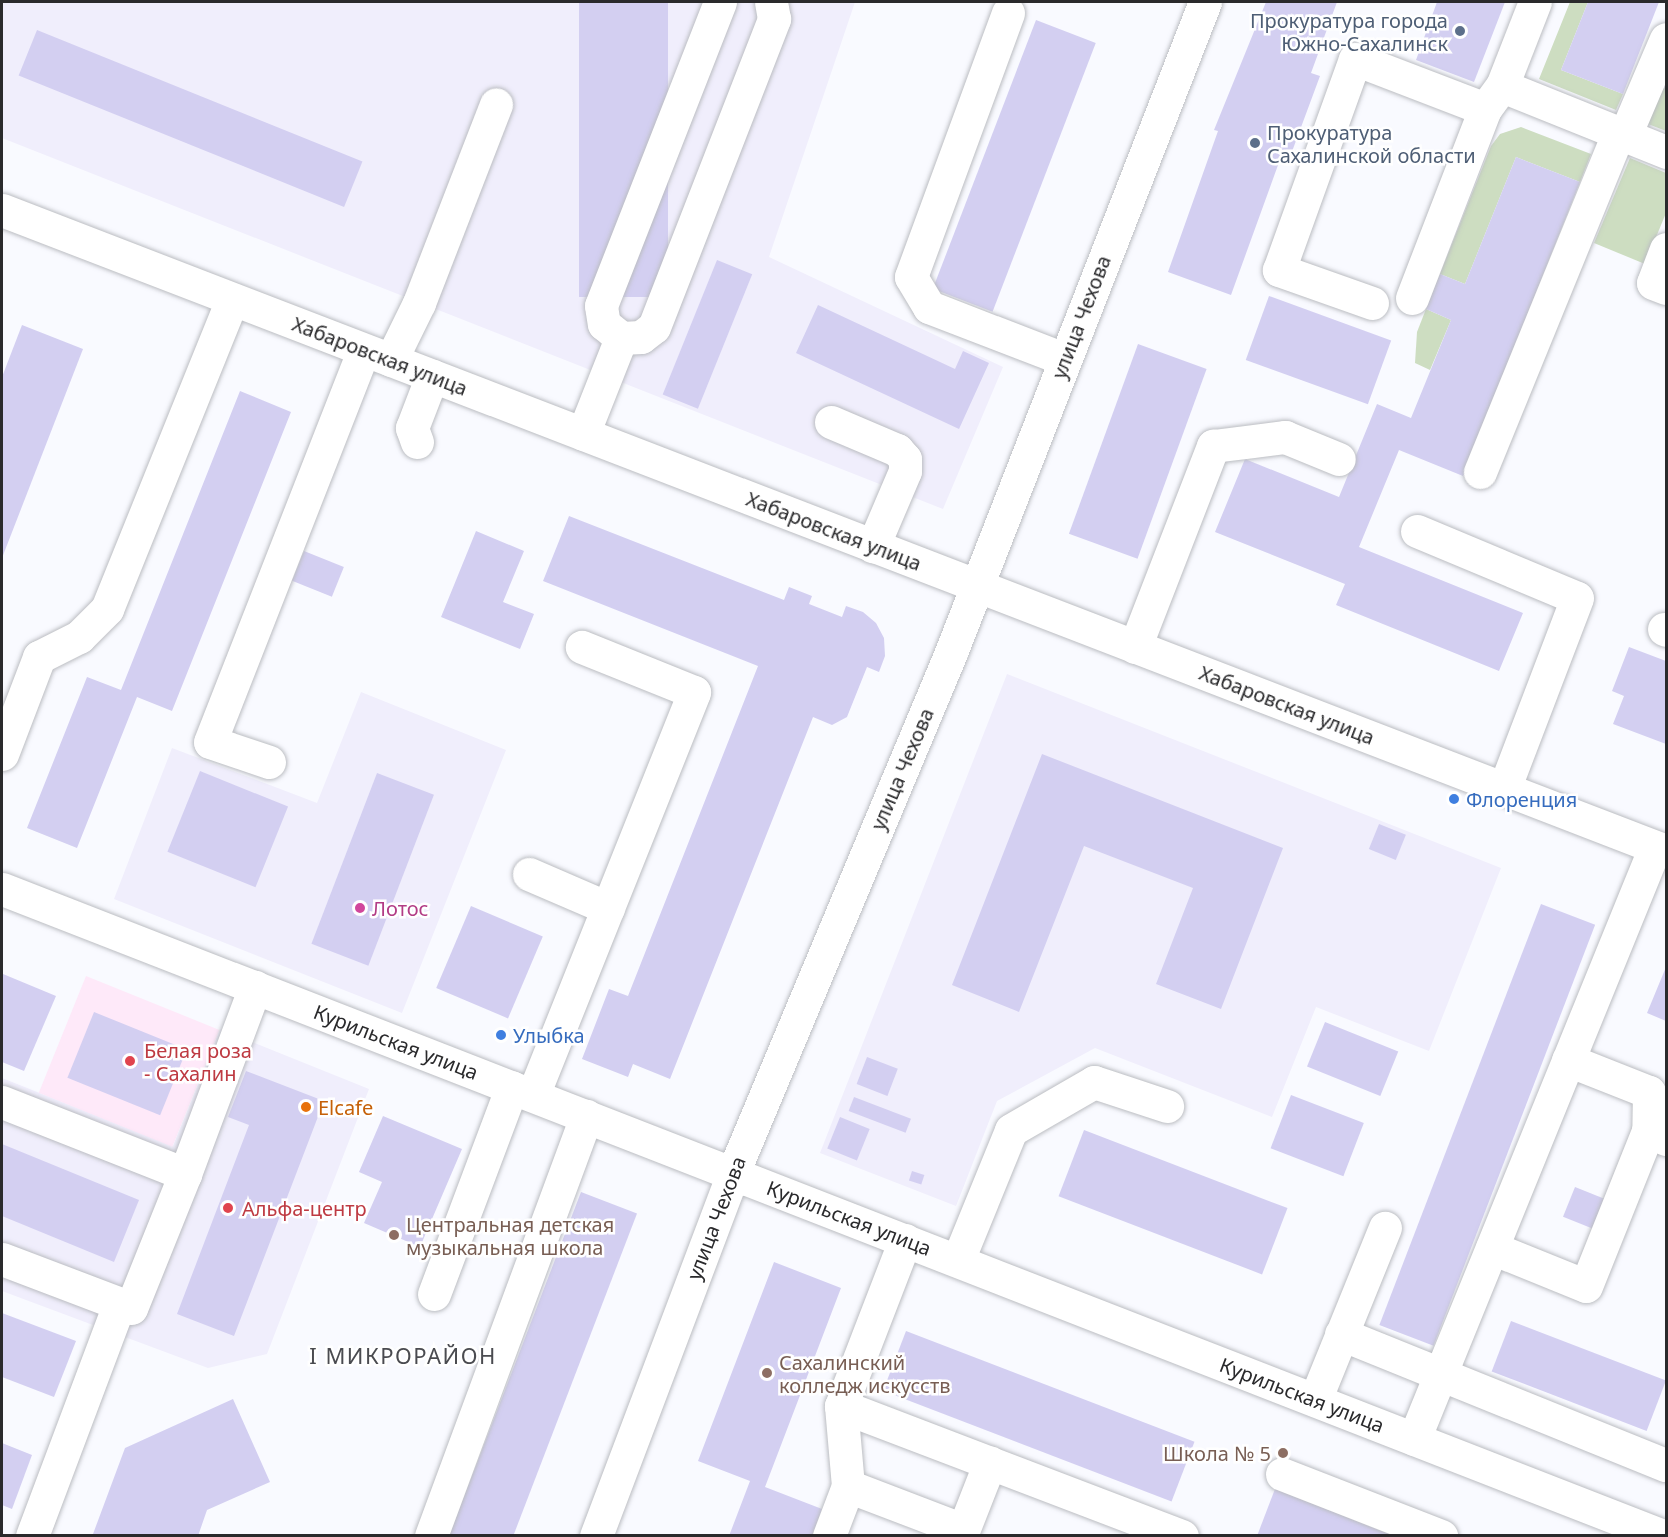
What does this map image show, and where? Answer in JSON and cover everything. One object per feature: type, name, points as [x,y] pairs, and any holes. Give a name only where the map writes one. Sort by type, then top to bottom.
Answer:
[{"type":"street","points":[[720,2],[601,306],[604,324],[621,338],[641,337],[654,327],[774,19],[771,2]]},
{"type":"street","name":"улица Чехова","points":[[596,1536],[733,1173],[978,586],[1064,359],[1205,2]]},
{"type":"street","points":[[1412,298],[1493,97],[1535,2]]},
{"type":"street","points":[[1008,13],[911,277],[929,307],[1064,359]]},
{"type":"street","points":[[1480,472],[1621,134],[1666,39]]},
{"type":"street","points":[[1372,303],[1279,270],[1355,59],[1621,134],[1666,152]]},
{"type":"street","points":[[269,762],[210,742],[377,355],[419,303],[496,104]]},
{"type":"street","name":"Хабаровская улица","points":[[2,210],[1661,849]]},
{"type":"street","points":[[1666,249],[1653,283],[1666,288]]},
{"type":"street","points":[[2,754],[39,657],[80,637],[107,609],[232,299]]},
{"type":"street","points":[[583,434],[621,338]]},
{"type":"street","points":[[417,442],[412,428],[432,376]]},
{"type":"street","points":[[831,422],[897,450],[905,459],[905,471],[873,546]]},
{"type":"street","points":[[1135,647],[1213,446],[1285,437],[1339,459]]},
{"type":"street","points":[[1417,531],[1577,598],[1504,789]]},
{"type":"street","points":[[434,1294],[522,1091],[608,908],[694,692],[582,647]]},
{"type":"street","points":[[1414,1439],[1568,1060],[1661,849]]},
{"type":"street","points":[[528,874],[608,908]]},
{"type":"street","name":"Курильская улица","points":[[2,889],[1663,1536]]},
{"type":"street","points":[[2,1259],[131,1308],[255,987]]},
{"type":"street","points":[[1492,1248],[1586,1286],[1657,1135],[1649,1092],[1568,1060]]},
{"type":"street","points":[[957,1260],[1011,1130],[1094,1082],[1167,1106]]},
{"type":"street","points":[[2,1101],[184,1174]]},
{"type":"street","points":[[431,1536],[586,1116]]},
{"type":"street","points":[[1315,1400],[1385,1228]]},
{"type":"street","points":[[829,1536],[848,1486],[842,1406],[905,1240]]},
{"type":"street","points":[[32,1536],[119,1304]]},
{"type":"street","points":[[1341,1334],[1440,1376],[1666,1465]]},
{"type":"street","points":[[842,1406],[1182,1536]]},
{"type":"street","points":[[848,1486],[962,1533],[990,1462]]},
{"type":"street","points":[[1282,1474],[1441,1536]]},
{"type":"shaded area","points":[[2,2],[855,2],[769,257],[1003,367],[943,509],[2,138]]},
{"type":"shaded area","points":[[1007,674],[1501,868],[1429,1051],[1316,1007],[1272,1117],[1095,1048],[997,1101],[956,1206],[820,1153]]},
{"type":"shaded area","points":[[361,692],[506,750],[402,1013],[114,899],[172,748],[317,803]]},
{"type":"shaded area","name":"Белая роза - Сахалин","points":[[86,976],[220,1030],[172,1147],[39,1093]]},
{"type":"shaded area","points":[[220,1029],[369,1089],[267,1354],[208,1368],[2,1291],[2,1078],[173,1146]]},
{"type":"green space","points":[[1570,2],[1588,2],[1561,70],[1623,94],[1616,110],[1539,79]]},
{"type":"green space","points":[[1666,87],[1666,131],[1648,124],[1662,90]]},
{"type":"green space","points":[[1521,127],[1591,154],[1580,182],[1516,157],[1465,284],[1440,274],[1491,146],[1500,134]]},
{"type":"green space","points":[[1630,158],[1666,173],[1666,213],[1645,264],[1594,243]]},
{"type":"green space","points":[[1426,309],[1451,320],[1430,370],[1415,363],[1417,332]]},
{"type":"building","points":[[579,2],[668,2],[668,297],[579,297]]},
{"type":"building","name":"Прокуратура Сахалинской области","points":[[1266,2],[1337,2],[1311,73],[1320,76],[1290,157],[1282,154],[1231,295],[1168,272],[1218,131],[1214,130]]},
{"type":"building","name":"Прокуратура города Южно-Сахалинск","points":[[1437,2],[1505,2],[1474,82],[1416,60]]},
{"type":"building","points":[[1588,2],[1659,2],[1623,94],[1561,70]]},
{"type":"building","points":[[1036,20],[1096,43],[993,312],[933,289]]},
{"type":"building","points":[[37,30],[362,161],[344,207],[19,75]]},
{"type":"building","points":[[1516,157],[1580,182],[1463,476],[1399,450],[1359,547],[1523,613],[1499,671],[1336,605],[1345,584],[1215,532],[1245,459],[1339,497],[1377,404],[1411,418],[1451,320],[1426,309],[1433,291],[1440,274],[1465,284]]},
{"type":"building","points":[[717,260],[752,274],[698,409],[663,394]]},
{"type":"building","points":[[1269,296],[1391,340],[1368,404],[1246,360]]},
{"type":"building","points":[[818,305],[955,369],[963,351],[989,363],[959,429],[796,353]]},
{"type":"building","points":[[22,325],[83,349],[2,558],[2,377]]},
{"type":"building","points":[[1138,344],[1207,369],[1138,559],[1069,534]]},
{"type":"building","points":[[240,391],[291,412],[172,711],[137,697],[77,848],[27,828],[87,677],[121,690]]},
{"type":"building","points":[[569,516],[784,600],[789,587],[812,596],[809,604],[842,617],[846,606],[863,612],[876,623],[884,638],[885,656],[879,672],[867,667],[847,717],[832,725],[813,717],[670,1079],[633,1064],[628,1077],[582,1059],[609,989],[628,996],[758,666],[543,581]]},
{"type":"building","points":[[476,531],[524,551],[503,602],[534,614],[520,649],[441,617]]},
{"type":"building","points":[[304,551],[344,567],[332,597],[292,581]]},
{"type":"building","points":[[1629,647],[1666,661],[1666,744],[1613,724],[1624,696],[1612,691]]},
{"type":"building","points":[[1042,754],[1283,848],[1221,1009],[1156,984],[1193,888],[1084,846],[1019,1012],[952,985]]},
{"type":"building","points":[[200,771],[288,807],[255,887],[167,852]]},
{"type":"building","points":[[377,773],[434,795],[368,966],[311,944]]},
{"type":"building","points":[[1379,824],[1406,835],[1396,860],[1369,849]]},
{"type":"building","points":[[1541,904],[1595,925],[1434,1346],[1379,1325]]},
{"type":"building","points":[[471,906],[543,936],[508,1018],[436,988]]},
{"type":"building","points":[[1666,967],[1666,1021],[1647,1013]]},
{"type":"building","points":[[3,974],[56,996],[24,1071],[2,1062]]},
{"type":"building","points":[[94,1012],[187,1049],[160,1115],[67,1078]]},
{"type":"building","points":[[1325,1022],[1398,1052],[1380,1096],[1307,1067]]},
{"type":"building","points":[[867,1057],[898,1069],[887,1096],[857,1084]]},
{"type":"building","points":[[246,1071],[324,1101],[234,1336],[177,1314],[249,1125],[228,1117]]},
{"type":"building","points":[[1291,1095],[1364,1123],[1343,1176],[1271,1148]]},
{"type":"building","points":[[854,1097],[911,1119],[906,1133],[849,1111]]},
{"type":"building","points":[[383,1116],[462,1149],[420,1247],[364,1223],[382,1182],[359,1172]]},
{"type":"building","points":[[840,1117],[870,1129],[857,1161],[827,1149]]},
{"type":"building","points":[[1084,1130],[1288,1208],[1262,1274],[1059,1196]]},
{"type":"building","points":[[2,1144],[139,1200],[114,1262],[2,1216]]},
{"type":"building","points":[[912,1171],[924,1175],[921,1185],[909,1181]]},
{"type":"building","points":[[1575,1187],[1607,1200],[1595,1230],[1563,1217]]},
{"type":"building","points":[[581,1192],[637,1214],[513,1536],[449,1535]]},
{"type":"building","points":[[774,1262],[841,1288],[765,1487],[822,1509],[812,1536],[729,1536],[750,1481],[698,1461]]},
{"type":"building","points":[[2,1313],[76,1341],[54,1397],[2,1377]]},
{"type":"building","points":[[1511,1321],[1666,1380],[1647,1431],[1492,1371]]},
{"type":"building","points":[[906,1331],[1194,1442],[1172,1501],[883,1391]]},
{"type":"building","points":[[233,1399],[270,1482],[207,1510],[198,1536],[93,1534],[125,1448]]},
{"type":"building","points":[[2,1443],[32,1455],[12,1509],[2,1505]]},
{"type":"building","points":[[1275,1489],[1394,1536],[1257,1536]]},
{"type":"place","name":"Прокуратура города Южно-Сахалинск","points":[[1460,31]]},
{"type":"place","name":"Прокуратура Сахалинской области","points":[[1255,143]]},
{"type":"place","name":"Флоренция","points":[[1454,799]]},
{"type":"place","name":"Лотос","points":[[360,908]]},
{"type":"place","name":"Улыбка","points":[[501,1035]]},
{"type":"place","name":"Белая роза - Сахалин","points":[[130,1061]]},
{"type":"place","name":"Elcafe","points":[[306,1107]]},
{"type":"place","name":"Альфа-центр","points":[[228,1208]]},
{"type":"place","name":"Центральная детская музыкальная школа","points":[[394,1235]]},
{"type":"place","name":"Сахалинский колледж искусств","points":[[767,1373]]},
{"type":"place","name":"Школа № 5","points":[[1283,1453]]},
{"type":"district","name":"I МИКРОРАЙОН","points":[[403,1356]]}]
